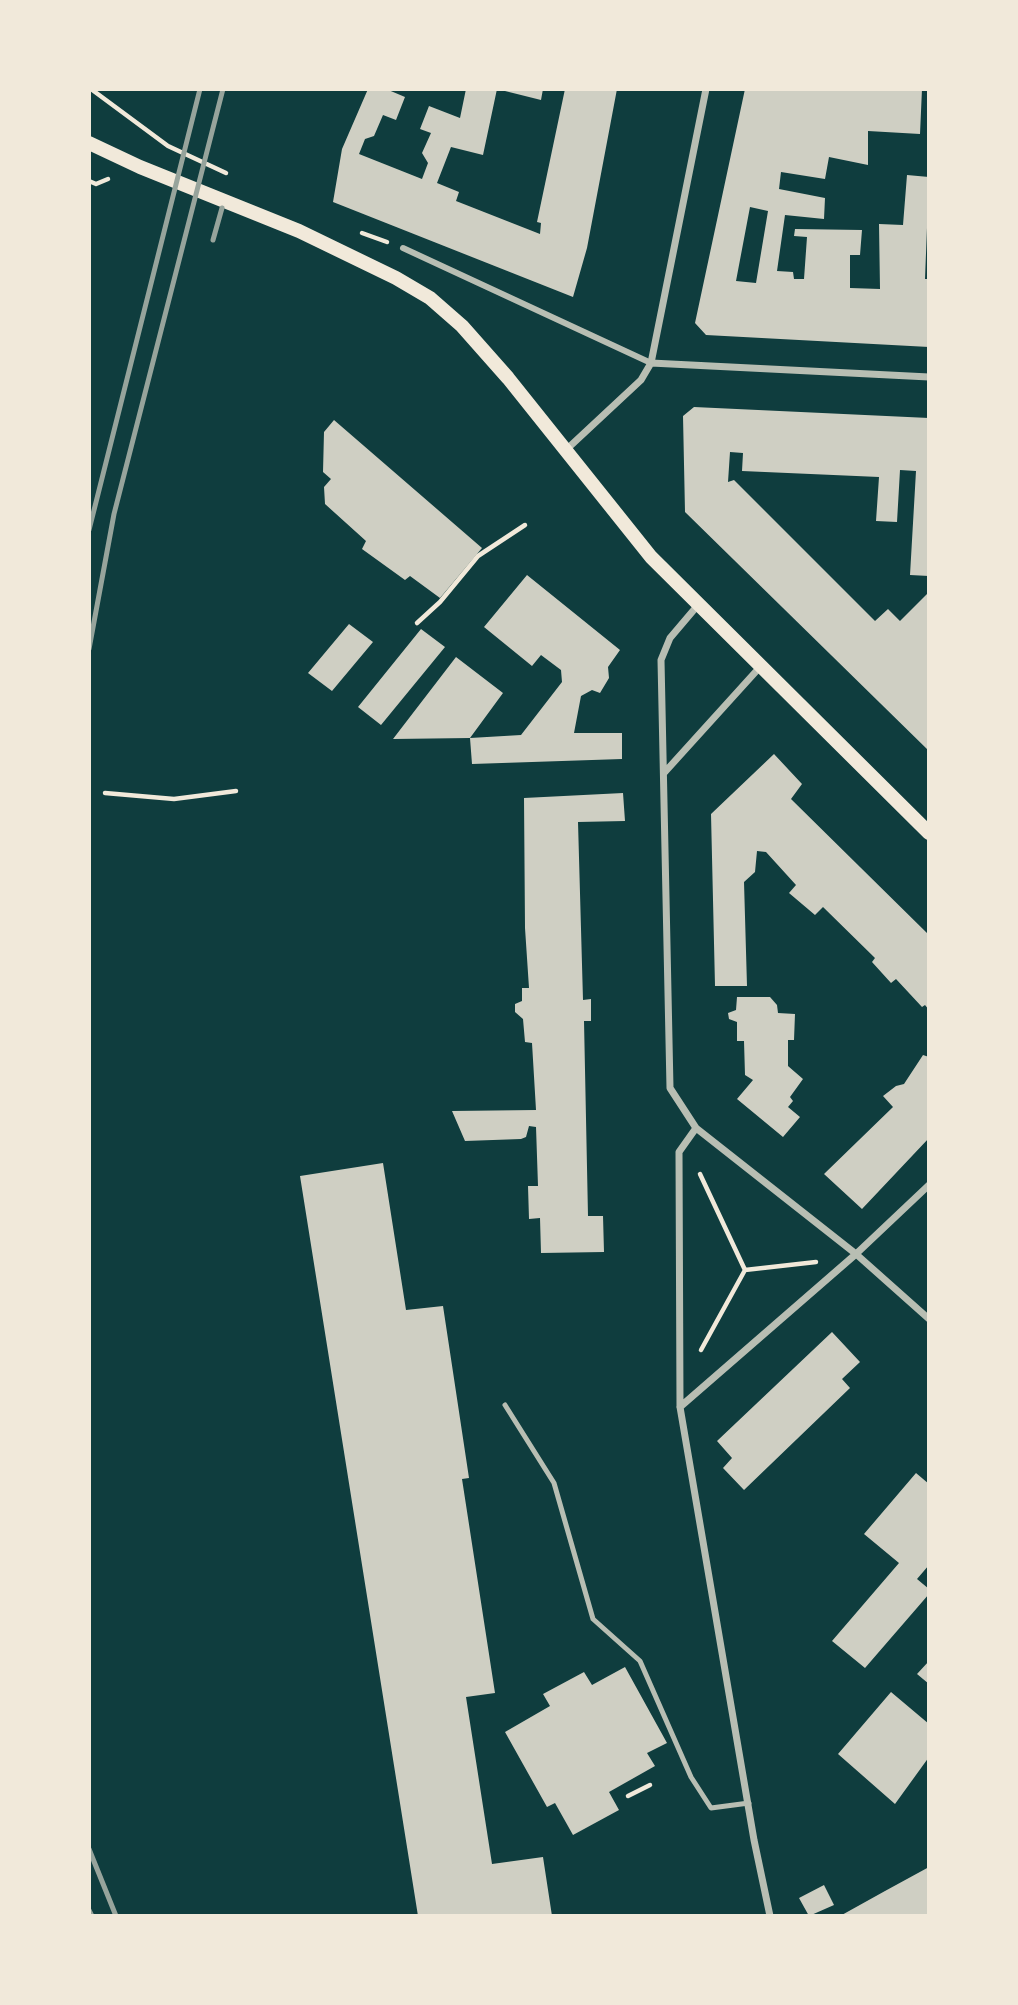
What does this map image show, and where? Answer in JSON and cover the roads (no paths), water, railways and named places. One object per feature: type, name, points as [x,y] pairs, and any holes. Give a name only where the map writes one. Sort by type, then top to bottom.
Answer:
[{"type":"main road","points":[[89,143],[140,167],[299,231],[396,278],[430,298],[462,326],[567,449],[651,557],[929,834]]},
{"type":"street","points":[[567,449],[641,380],[651,363],[706,89]]},
{"type":"street","points":[[403,248],[651,363],[929,377]]},
{"type":"street","points":[[698,605],[670,638],[661,660],[670,1088],[696,1128],[856,1254],[929,1320]]},
{"type":"street","points":[[664,774],[760,667]]},
{"type":"street","points":[[696,1128],[679,1152],[680,1407],[770,1916]]},
{"type":"street","points":[[680,1407],[856,1254],[929,1185]]},
{"type":"lane","points":[[505,1405],[554,1483],[593,1619],[640,1661],[691,1777],[711,1808],[749,1803]]},
{"type":"railway","points":[[89,530],[200,89]]},
{"type":"railway","points":[[89,649],[114,514],[223,89]]},
{"type":"railway","points":[[213,240],[222,208]]},
{"type":"railway","points":[[89,1849],[116,1916]]},
{"type":"railway","points":[[89,1910],[92,1916]]}]
